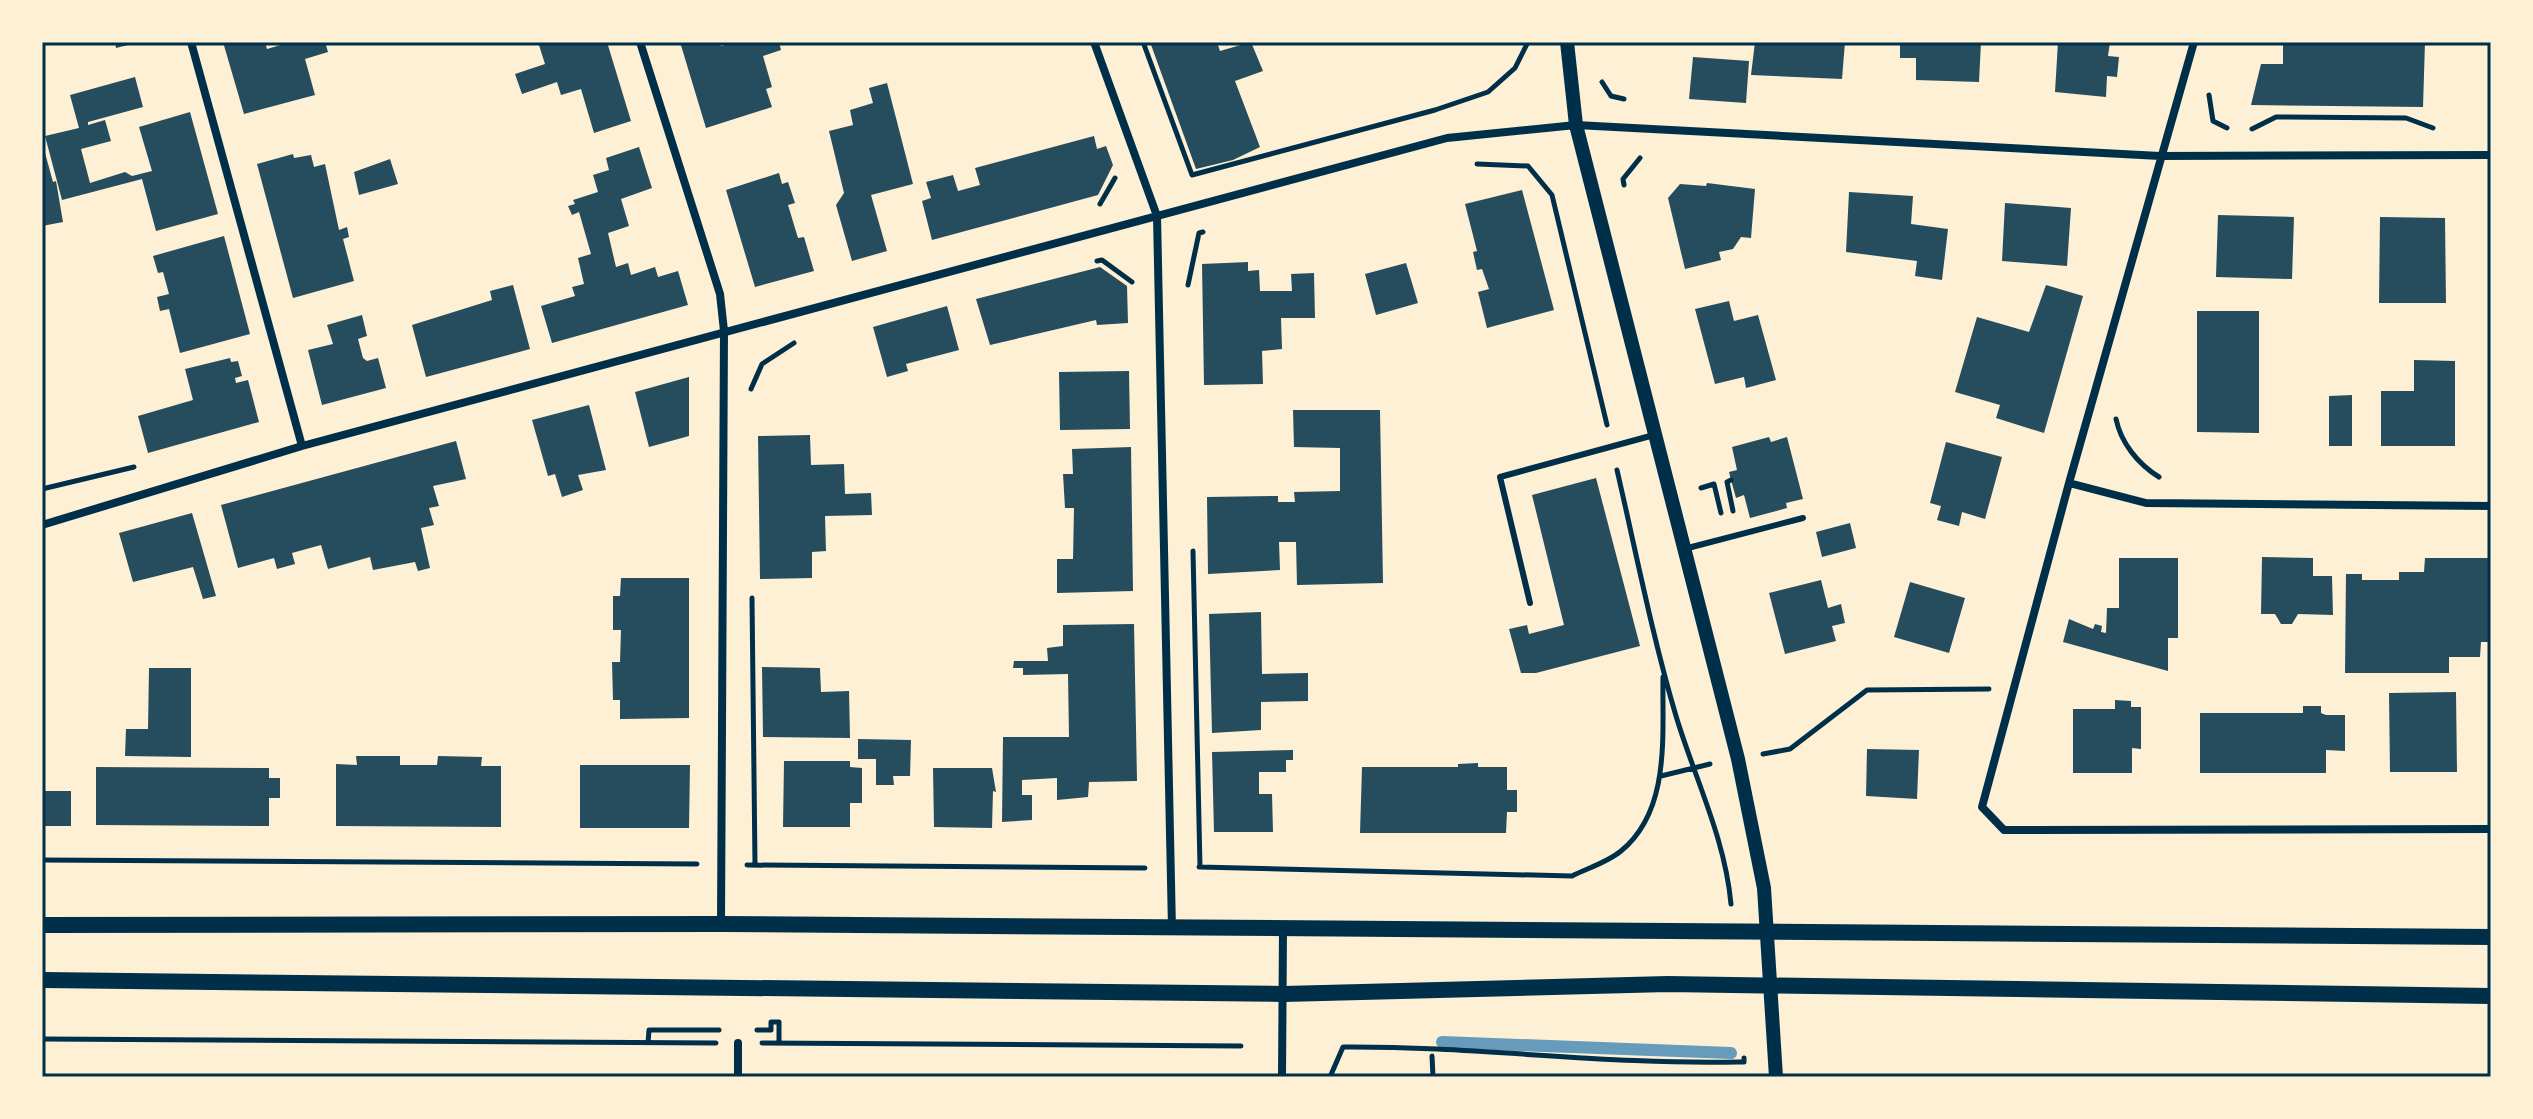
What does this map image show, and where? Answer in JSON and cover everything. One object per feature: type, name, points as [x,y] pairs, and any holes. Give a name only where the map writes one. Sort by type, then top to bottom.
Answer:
[{"type":"main road","points":[[42,925],[721,924],[2491,937]]},
{"type":"main road","points":[[42,980],[1284,994],[1668,984],[2491,996]]},
{"type":"street","points":[[191,42],[302,446]]},
{"type":"street","points":[[640,42],[720,294],[724,331],[721,924]]},
{"type":"street","points":[[1094,42],[1157,216],[1172,929]]},
{"type":"street","points":[[1567,42],[1576,125],[1738,759],[1764,888],[1776,1077]]},
{"type":"street","points":[[2194,42],[2012,688],[1982,807],[2004,830],[2491,829]]},
{"type":"street","points":[[42,525],[302,446],[1447,138],[1576,125],[2160,156],[2491,155]]},
{"type":"street","points":[[2069,483],[2146,503],[2491,506]]},
{"type":"street","points":[[1282,1077],[1283,929]]},
{"type":"street","points":[[738,1043],[738,1077]]},
{"type":"lane","points":[[1530,603],[1500,477],[1654,435]]},
{"type":"lane","points":[[1684,549],[1803,518]]},
{"type":"path","points":[[1143,42],[1192,175],[1435,110],[1488,92],[1515,68],[1528,42]]},
{"type":"path","points":[[1600,79],[1611,96],[1634,101]]},
{"type":"path","points":[[2209,93],[2213,121],[2236,130]]},
{"type":"path","points":[[2246,133],[2276,117],[2406,118],[2438,130]]},
{"type":"path","points":[[1623,179],[1640,158]]},
{"type":"path","points":[[1475,164],[1528,166],[1552,195],[1663,672],[1692,768],[1717,829],[1730,891]]},
{"type":"path","points":[[1086,208],[1101,204],[1120,169]]},
{"type":"path","points":[[1188,295],[1187,279],[1199,233],[1215,229]]},
{"type":"path","points":[[1087,264],[1102,260],[1138,286]]},
{"type":"path","points":[[750,392],[762,364],[799,340]]},
{"type":"path","points":[[2112,405],[2119,435],[2134,455],[2165,479]]},
{"type":"path","points":[[1701,488],[1714,484],[1722,516],[1733,513],[1727,482],[1731,480]]},
{"type":"path","points":[[1193,549],[1200,867]]},
{"type":"path","points":[[752,597],[755,865]]},
{"type":"path","points":[[42,860],[1200,867],[1572,876],[1620,852],[1645,826],[1661,776],[1663,672]]},
{"type":"path","points":[[1762,755],[1790,749],[1867,690],[2012,688]]},
{"type":"path","points":[[1661,776],[1714,763]]},
{"type":"path","points":[[1147,852],[1147,868]]},
{"type":"path","points":[[755,1030],[771,1030],[771,1022],[779,1022],[779,1043]]},
{"type":"path","points":[[648,1043],[649,1030],[725,1030]]},
{"type":"path","points":[[42,1039],[1241,1046]]},
{"type":"path","points":[[1330,1077],[1343,1047],[1431,1046],[1667,1064],[1738,1062]]},
{"type":"path","points":[[1432,1056],[1433,1077]]},
{"type":"building","points":[[115,42],[136,42],[136,43],[116,48]]},
{"type":"building","points":[[223,42],[265,42],[267,49],[291,42],[325,42],[328,52],[305,59],[315,95],[244,114]]},
{"type":"building","points":[[538,42],[607,42],[631,121],[594,133],[581,89],[561,95],[557,82],[522,94],[515,74],[545,64]]},
{"type":"building","points":[[680,42],[719,42],[721,46],[735,42],[779,42],[781,50],[763,56],[772,87],[766,89],[772,107],[706,128]]},
{"type":"building","points":[[1150,42],[1217,42],[1220,51],[1251,42],[1263,71],[1235,81],[1260,147],[1233,160],[1196,169]]},
{"type":"building","points":[[1755,42],[1845,42],[1842,79],[1751,75]]},
{"type":"building","points":[[1900,42],[1981,42],[1979,82],[1916,80],[1916,58],[1900,58]]},
{"type":"building","points":[[2058,42],[2110,42],[2108,56],[2119,57],[2117,77],[2107,76],[2106,97],[2055,92]]},
{"type":"building","points":[[2283,42],[2425,42],[2423,107],[2251,105],[2261,64],[2283,64]]},
{"type":"building","points":[[1693,57],[1749,61],[1746,103],[1689,99]]},
{"type":"building","points":[[135,77],[143,107],[88,122],[88,125],[105,120],[111,141],[81,149],[90,183],[125,172],[132,176],[152,171],[139,127],[190,112],[218,214],[156,231],[142,179],[62,200],[45,136],[79,128],[70,95]]},
{"type":"building","points":[[887,83],[913,184],[871,195],[887,251],[852,261],[836,205],[844,193],[829,131],[853,125],[850,110],[873,103],[869,88]]},
{"type":"building","points":[[1094,136],[1097,149],[1106,146],[1113,165],[1098,195],[932,240],[922,201],[931,198],[926,182],[953,175],[958,191],[980,185],[975,168]]},
{"type":"building","points":[[42,142],[53,182],[56,181],[63,222],[42,226]]},
{"type":"building","points":[[639,147],[652,188],[621,199],[629,226],[608,233],[616,267],[628,263],[631,275],[655,267],[658,277],[678,271],[688,305],[552,343],[541,306],[575,296],[572,287],[584,284],[578,258],[591,254],[579,212],[572,215],[568,206],[575,204],[573,200],[598,192],[593,175],[609,170],[606,158]]},
{"type":"building","points":[[293,154],[294,158],[311,155],[314,167],[325,164],[339,230],[347,227],[349,237],[343,239],[354,281],[293,298],[257,164]]},
{"type":"building","points":[[390,159],[398,184],[359,195],[354,172]]},
{"type":"building","points":[[779,173],[782,184],[788,182],[795,203],[788,205],[798,238],[804,237],[814,271],[755,287],[726,190]]},
{"type":"building","points":[[1707,183],[1755,189],[1751,238],[1741,237],[1733,249],[1719,252],[1721,260],[1685,269],[1668,198],[1680,184],[1706,186]]},
{"type":"building","points":[[1522,190],[1554,310],[1487,328],[1478,292],[1489,289],[1482,269],[1477,270],[1473,252],[1477,251],[1465,204]]},
{"type":"building","points":[[1849,192],[1913,196],[1911,224],[1948,229],[1942,280],[1915,276],[1917,261],[1846,252]]},
{"type":"building","points":[[2005,203],[2071,208],[2067,266],[2002,261]]},
{"type":"building","points":[[2218,215],[2294,217],[2292,279],[2216,277]]},
{"type":"building","points":[[2380,217],[2445,218],[2446,303],[2379,303]]},
{"type":"building","points":[[224,236],[250,334],[180,353],[169,309],[160,311],[157,297],[169,294],[163,272],[158,273],[153,256]]},
{"type":"building","points":[[1248,262],[1248,271],[1259,270],[1260,291],[1292,291],[1291,274],[1314,273],[1315,318],[1281,318],[1282,349],[1262,351],[1263,384],[1204,385],[1202,264]]},
{"type":"building","points":[[1406,263],[1418,303],[1376,315],[1365,274]]},
{"type":"building","points":[[1100,267],[1127,286],[1128,323],[1097,325],[1096,320],[990,345],[976,299]]},
{"type":"building","points":[[513,285],[530,349],[426,377],[412,325],[492,300],[490,291]]},
{"type":"building","points":[[2046,285],[2083,296],[2044,433],[1996,418],[2000,405],[1955,392],[1977,317],[2029,332]]},
{"type":"building","points":[[1729,301],[1734,321],[1758,315],[1776,380],[1746,388],[1744,377],[1715,384],[1695,309]]},
{"type":"building","points":[[947,306],[959,350],[906,364],[908,371],[887,377],[873,327]]},
{"type":"building","points":[[2197,311],[2259,311],[2259,433],[2197,432]]},
{"type":"building","points":[[362,315],[367,336],[358,339],[363,358],[367,361],[378,358],[386,388],[322,405],[308,350],[333,344],[327,325]]},
{"type":"building","points":[[230,358],[231,362],[238,361],[242,376],[235,378],[236,383],[248,380],[259,422],[148,453],[138,416],[193,400],[185,369]]},
{"type":"building","points":[[2414,360],[2455,361],[2455,446],[2381,446],[2381,391],[2414,391]]},
{"type":"building","points":[[1129,371],[1130,429],[1060,430],[1059,372]]},
{"type":"building","points":[[689,377],[689,436],[649,447],[635,392]]},
{"type":"building","points":[[2352,395],[2352,446],[2329,446],[2329,396]]},
{"type":"building","points":[[589,405],[606,470],[578,475],[583,490],[562,497],[555,474],[548,476],[532,420]]},
{"type":"building","points":[[1293,410],[1380,410],[1383,583],[1297,585],[1296,542],[1279,542],[1280,570],[1208,574],[1207,497],[1278,496],[1278,502],[1295,502],[1294,492],[1340,491],[1340,448],[1294,447]]},
{"type":"building","points":[[810,435],[811,465],[844,464],[845,494],[871,493],[872,515],[825,516],[826,551],[812,552],[812,578],[760,579],[758,436]]},
{"type":"building","points":[[1769,437],[1771,442],[1787,437],[1803,499],[1786,503],[1787,508],[1750,518],[1744,495],[1736,498],[1731,480],[1729,472],[1737,470],[1732,447]]},
{"type":"building","points":[[456,441],[466,479],[433,486],[439,506],[429,508],[434,525],[421,528],[430,568],[418,571],[415,562],[373,570],[370,557],[328,569],[321,545],[292,553],[295,564],[277,569],[274,558],[238,568],[221,505]]},
{"type":"building","points":[[1946,442],[2002,457],[1985,519],[1962,512],[1959,526],[1937,520],[1941,506],[1930,503]]},
{"type":"building","points":[[1131,447],[1133,591],[1057,593],[1057,559],[1073,559],[1074,508],[1065,508],[1063,474],[1073,474],[1072,449]]},
{"type":"building","points":[[1596,478],[1640,646],[1536,673],[1521,673],[1509,629],[1527,625],[1529,634],[1564,625],[1532,495]]},
{"type":"building","points":[[192,513],[216,596],[203,599],[193,567],[133,582],[119,533]]},
{"type":"building","points":[[1850,523],[1856,548],[1822,557],[1816,532]]},
{"type":"building","points":[[2262,557],[2313,558],[2313,576],[2332,576],[2333,615],[2298,614],[2292,624],[2281,624],[2275,614],[2261,614]]},
{"type":"building","points":[[2119,558],[2178,558],[2178,638],[2168,638],[2168,671],[2063,642],[2069,619],[2093,629],[2095,624],[2102,626],[2101,632],[2106,633],[2107,608],[2119,608]]},
{"type":"building","points":[[2425,558],[2491,558],[2491,642],[2481,642],[2480,657],[2449,657],[2449,673],[2345,673],[2346,574],[2362,574],[2362,580],[2399,580],[2399,572],[2424,572]]},
{"type":"building","points":[[621,578],[689,578],[689,718],[620,719],[620,700],[613,700],[612,662],[620,662],[621,630],[613,630],[613,596],[620,596]]},
{"type":"building","points":[[1821,580],[1828,608],[1841,604],[1845,623],[1832,626],[1836,641],[1785,654],[1769,593]]},
{"type":"building","points":[[1910,582],[1965,598],[1949,653],[1894,637]]},
{"type":"building","points":[[1261,612],[1262,674],[1308,673],[1308,701],[1261,702],[1261,730],[1212,733],[1209,614]]},
{"type":"building","points":[[1134,624],[1137,781],[1089,782],[1088,797],[1057,800],[1057,778],[1022,780],[1022,795],[1032,795],[1032,820],[1002,822],[1003,737],[1069,737],[1068,674],[1023,675],[1023,668],[1013,668],[1014,661],[1048,661],[1047,648],[1063,646],[1063,625]]},
{"type":"building","points":[[762,667],[820,668],[821,692],[849,691],[850,738],[763,737]]},
{"type":"building","points":[[149,668],[191,668],[191,757],[125,756],[126,729],[148,729]]},
{"type":"building","points":[[2456,692],[2457,772],[2390,772],[2389,693]]},
{"type":"building","points":[[2115,700],[2131,701],[2131,707],[2141,707],[2141,749],[2132,748],[2132,773],[2073,773],[2073,709],[2115,709]]},
{"type":"building","points":[[2303,706],[2321,706],[2321,713],[2326,715],[2345,715],[2345,751],[2326,750],[2326,773],[2200,773],[2200,713],[2303,713]]},
{"type":"building","points":[[858,739],[911,740],[910,776],[893,776],[894,785],[876,785],[876,759],[858,759]]},
{"type":"building","points":[[1867,749],[1919,750],[1917,799],[1866,796]]},
{"type":"building","points":[[1293,750],[1293,760],[1286,760],[1286,772],[1259,772],[1259,794],[1272,794],[1273,832],[1214,832],[1212,752]]},
{"type":"building","points":[[356,756],[400,756],[400,765],[437,765],[438,756],[482,757],[481,766],[501,766],[501,827],[336,826],[336,764],[357,765]]},
{"type":"building","points":[[784,761],[850,761],[850,767],[862,768],[862,803],[850,803],[850,827],[783,827]]},
{"type":"building","points":[[1478,763],[1478,767],[1507,767],[1507,790],[1517,790],[1517,812],[1507,812],[1506,833],[1360,833],[1362,767],[1458,767],[1458,764]]},
{"type":"building","points":[[580,765],[690,765],[689,828],[580,828]]},
{"type":"building","points":[[96,767],[269,768],[269,778],[280,778],[280,798],[269,798],[269,826],[96,825]]},
{"type":"building","points":[[933,768],[992,768],[996,792],[993,791],[992,828],[934,827]]},
{"type":"building","points":[[42,791],[71,791],[71,826],[42,826]]},
{"type":"building","points":[[314,1074],[339,1074],[339,1077],[314,1077]]},
{"type":"waterway","points":[[1442,1042],[1731,1053]]}]
